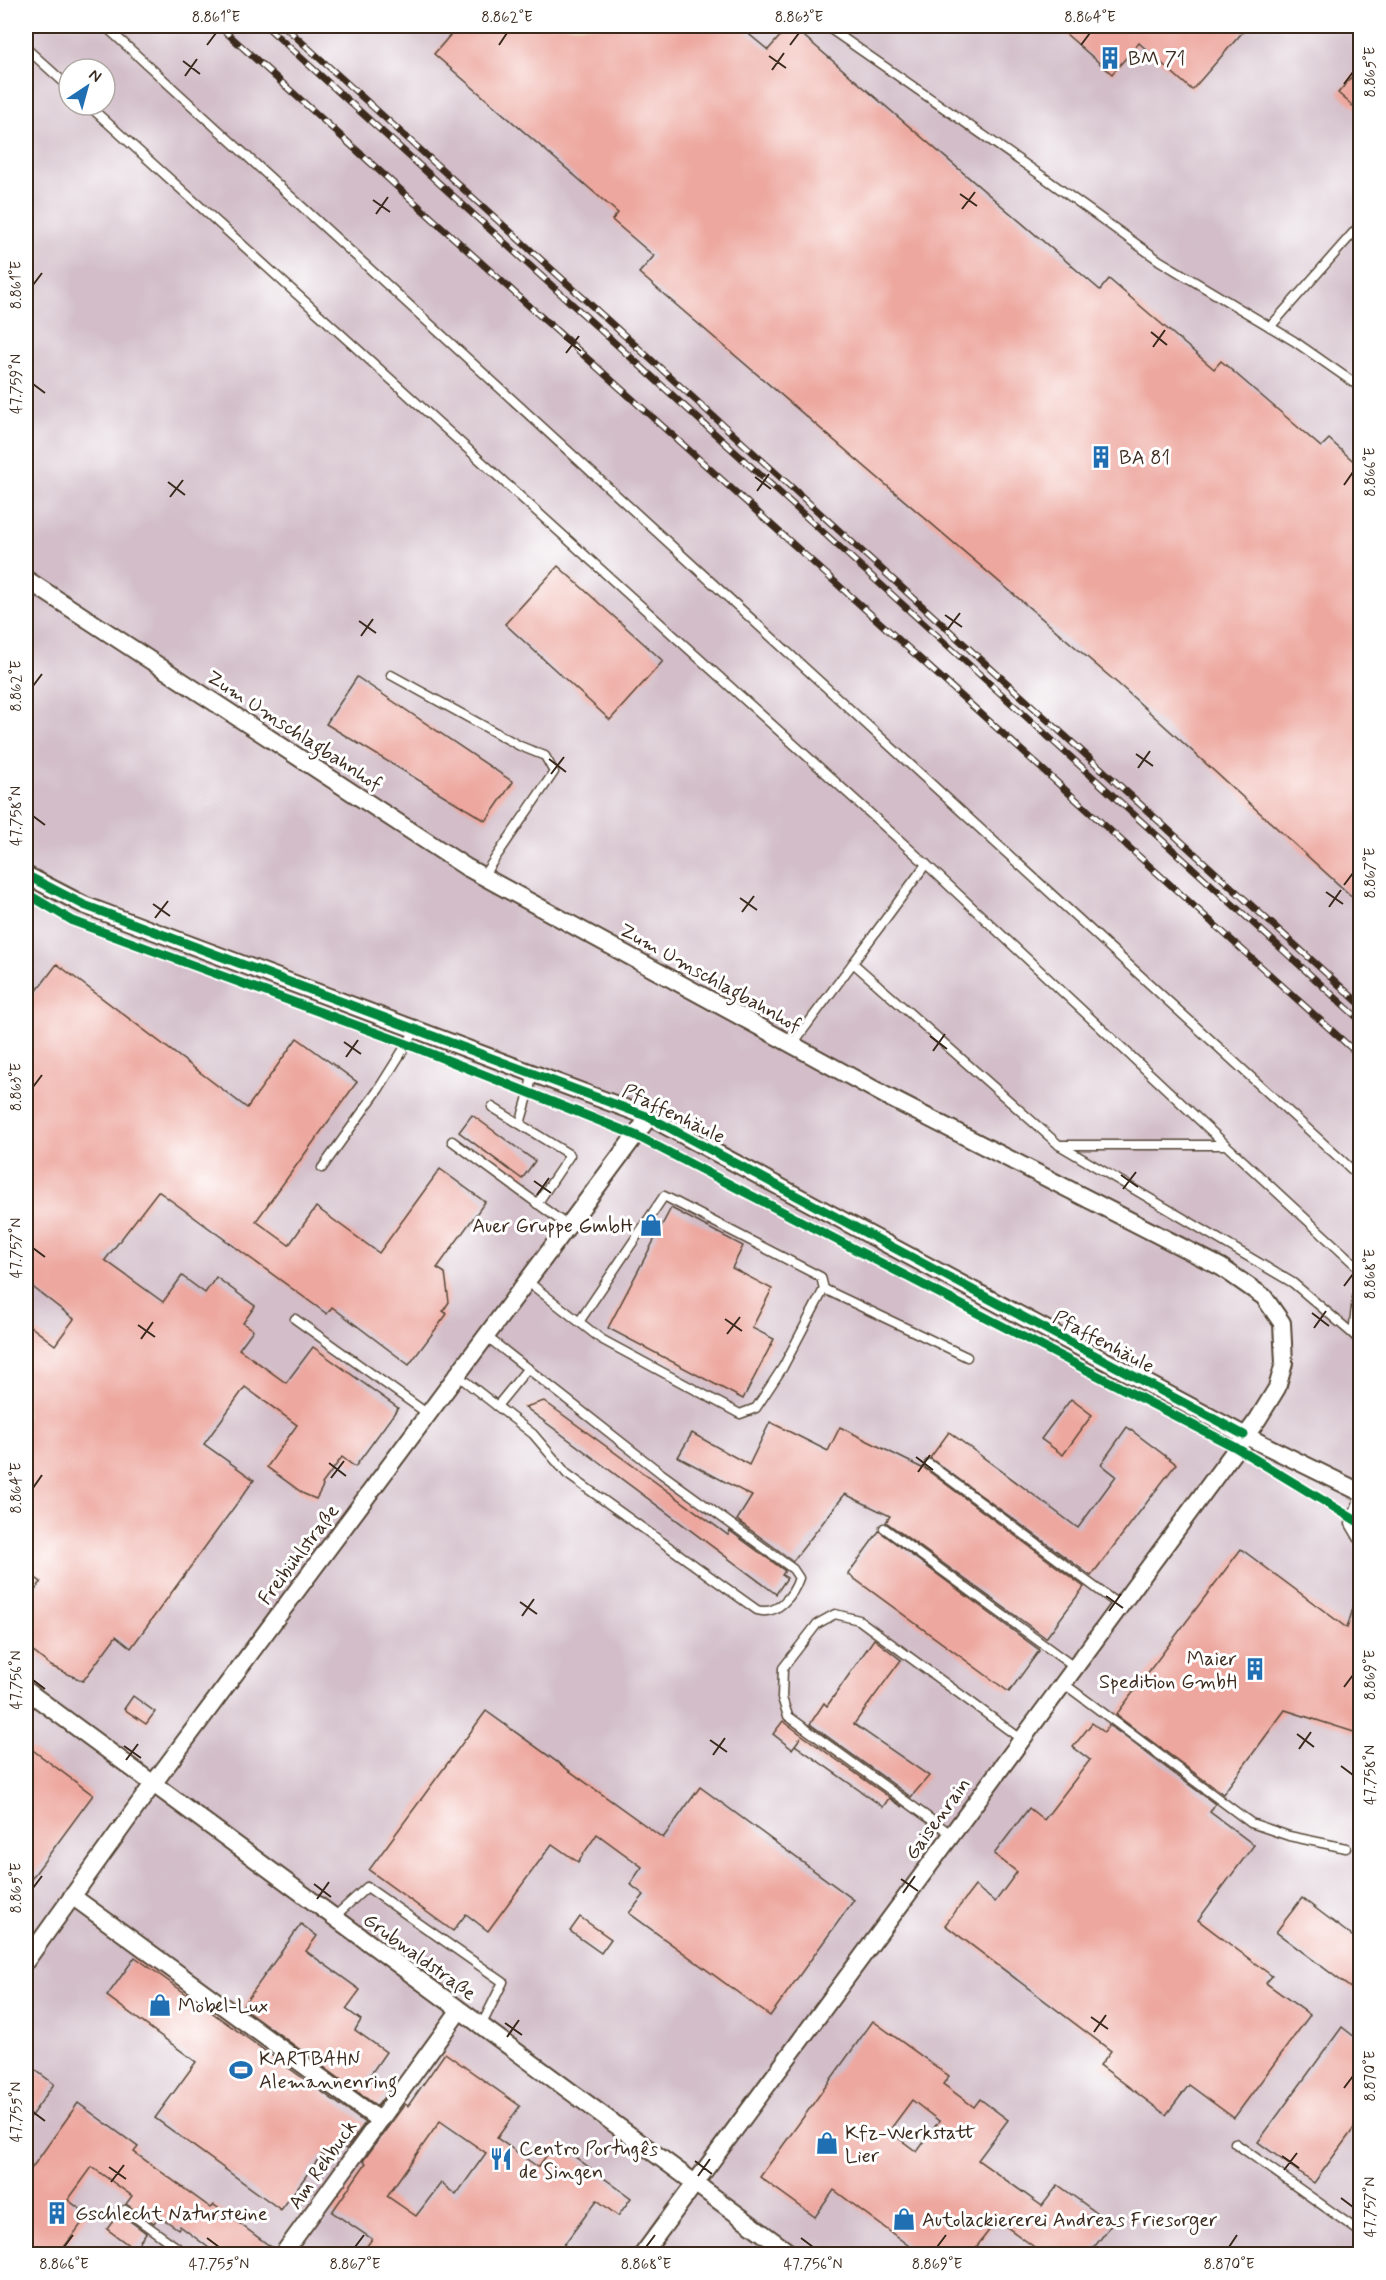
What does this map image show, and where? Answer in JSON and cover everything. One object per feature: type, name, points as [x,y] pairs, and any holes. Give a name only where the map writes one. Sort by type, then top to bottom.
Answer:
[{"type":"street","name":"Zum Umschlagbahnhof","points":[[26,579],[483,876],[792,1046],[1221,1267],[1264,1297],[1282,1323],[1284,1363],[1277,1388],[1258,1419],[1244,1435]]},
{"type":"street","name":"Pfaffenhäule","points":[[26,875],[84,905],[649,1117],[1244,1435],[1360,1494]]},
{"type":"street","name":"Freibühlstraße","points":[[26,1961],[153,1784],[649,1117]]},
{"type":"street","name":"Gaisenrain","points":[[643,2254],[1244,1435]]},
{"type":"street","name":"Grubwaldstraße","points":[[26,1690],[791,2254]]},
{"type":"street","points":[[72,1896],[379,2120]]},
{"type":"street","name":"Am Rehbuck","points":[[283,2254],[459,2011]]},
{"type":"lane","points":[[105,26],[1360,1177]]},
{"type":"lane","points":[[826,26],[1160,261],[1270,327],[1360,387]]},
{"type":"lane","points":[[26,48],[57,76]]},
{"type":"lane","points":[[101,117],[926,864],[1360,1270],[1353,1334]]},
{"type":"lane","points":[[1270,327],[1360,225]]},
{"type":"lane","points":[[391,675],[520,746],[545,756],[554,772],[483,876]]},
{"type":"lane","points":[[792,1046],[926,864]]},
{"type":"lane","points":[[853,963],[1059,1145],[1293,1283],[1360,1341]]},
{"type":"lane","points":[[322,1168],[378,1090],[415,1031]]},
{"type":"lane","points":[[520,1124],[532,1074]]},
{"type":"lane","points":[[492,1107],[570,1155],[537,1204]]},
{"type":"lane","points":[[452,1141],[568,1226]]},
{"type":"lane","points":[[1059,1145],[1226,1145]]},
{"type":"lane","points":[[527,1281],[579,1322],[601,1339],[740,1414],[756,1408],[783,1367],[824,1289],[821,1277],[664,1196],[579,1322]]},
{"type":"lane","points":[[824,1289],[967,1357]]},
{"type":"lane","points":[[295,1319],[428,1414]]},
{"type":"lane","points":[[457,1375],[539,1439],[567,1474],[694,1567],[756,1610],[769,1612],[779,1607],[798,1581],[797,1573],[793,1569],[662,1474],[486,1336]]},
{"type":"lane","points":[[497,1406],[528,1368]]},
{"type":"lane","points":[[929,1464],[1119,1605]]},
{"type":"lane","points":[[1360,1494],[1350,1524],[1360,1542]]},
{"type":"lane","points":[[884,1528],[1074,1667]]},
{"type":"lane","points":[[951,1834],[788,1716],[782,1698],[783,1668],[793,1654],[817,1624],[835,1614],[859,1620],[1021,1739]]},
{"type":"lane","points":[[1062,1683],[1251,1823],[1289,1836],[1346,1848]]},
{"type":"lane","points":[[333,1918],[367,1887],[503,1982],[481,2027]]},
{"type":"lane","points":[[1235,2143],[1360,2232]]},
{"type":"lane","points":[[125,2210],[186,2254]]},
{"type":"shaded area","points":[[26,26],[1360,26],[1360,2254],[26,2254]]},
{"type":"building","name":"BA 81","points":[[458,26],[739,26],[768,50],[789,26],[792,26],[1100,290],[1109,279],[1214,369],[1221,361],[1321,447],[1329,439],[1360,467],[1360,904],[1123,688],[639,273],[654,256],[612,220],[618,213],[434,54]]},
{"type":"building","points":[[1057,26],[1248,26],[1192,90],[1139,43],[1112,74]]},
{"type":"building","points":[[1360,67],[1360,112],[1338,93]]},
{"type":"building","points":[[558,566],[663,661],[610,720],[505,624]]},
{"type":"building","points":[[357,677],[513,782],[486,821],[326,724]]},
{"type":"building","points":[[57,964],[247,1108],[297,1038],[357,1082],[256,1221],[289,1245],[316,1207],[379,1253],[440,1169],[485,1202],[437,1268],[445,1273],[449,1302],[443,1311],[447,1314],[409,1365],[332,1307],[327,1314],[158,1191],[105,1260],[163,1302],[182,1276],[205,1293],[216,1277],[255,1306],[243,1323],[253,1330],[239,1349],[286,1383],[313,1347],[398,1408],[355,1467],[342,1457],[322,1484],[316,1499],[304,1494],[267,1467],[297,1425],[245,1387],[204,1444],[254,1480],[131,1648],[116,1636],[83,1681],[51,1666],[26,1646],[26,1603],[41,1582],[26,1571],[26,1323],[55,1345],[74,1319],[26,1282],[26,1005]]},
{"type":"building","points":[[472,1115],[535,1161],[522,1179],[459,1132]]},
{"type":"building","points":[[671,1208],[743,1246],[732,1268],[772,1289],[752,1328],[774,1339],[743,1399],[608,1328]]},
{"type":"building","points":[[1071,1399],[1092,1415],[1063,1455],[1041,1439]]},
{"type":"building","points":[[544,1401],[728,1535],[730,1531],[785,1571],[782,1575],[787,1578],[776,1594],[525,1407]]},
{"type":"building","points":[[770,1422],[828,1451],[840,1427],[923,1467],[1084,1587],[1046,1638],[886,1522],[890,1516],[845,1494],[793,1561],[737,1520],[752,1496],[678,1457],[692,1433],[749,1465]]},
{"type":"building","points":[[1127,1427],[1176,1464],[1091,1576],[930,1458],[949,1432],[1078,1528],[1116,1476],[1101,1464]]},
{"type":"building","points":[[879,1531],[1038,1649],[1039,1651],[1009,1692],[848,1574]]},
{"type":"building","name":"Maier Spedition GmbH","points":[[1241,1549],[1347,1628],[1356,1599],[1360,1599],[1360,1734],[1285,1710],[1223,1794],[1116,1715]]},
{"type":"building","points":[[874,1639],[901,1660],[854,1724],[929,1776],[911,1797],[810,1724],[824,1703],[827,1706]]},
{"type":"building","points":[[133,1696],[155,1712],[146,1724],[124,1709]]},
{"type":"building","points":[[486,1711],[663,1838],[700,1787],[854,1900],[770,2016],[629,1913],[644,1895],[630,1884],[642,1867],[597,1834],[578,1862],[552,1844],[488,1931],[466,1914],[453,1931],[369,1870]]},
{"type":"building","points":[[783,1721],[903,1807],[889,1798],[883,1807],[795,1745],[792,1749],[773,1734]]},
{"type":"building","points":[[1092,1723],[1104,1732],[1109,1725],[1215,1804],[1210,1812],[1254,1845],[1198,1920],[1272,1976],[1266,1983],[1310,2015],[1234,2118],[1189,2085],[1166,2115],[1100,2065],[1111,2051],[945,1925],[975,1886],[995,1902],[1017,1872],[994,1854],[1029,1808],[1044,1820],[1090,1760],[1073,1747]]},
{"type":"building","points":[[26,1745],[93,1795],[26,1886]]},
{"type":"building","points":[[1302,1898],[1360,1942],[1360,1995],[1276,1932]]},
{"type":"building","points":[[580,1917],[611,1939],[601,1953],[570,1931]]},
{"type":"building","points":[[301,1924],[317,1936],[306,1951],[360,1990],[346,2009],[361,2020],[355,2030],[386,2052],[368,2078],[388,2092],[377,2106],[242,2007]]},
{"type":"building","name":"KARTBAHN Alemannenring","points":[[135,1957],[365,2123],[346,2149],[340,2145],[329,2159],[322,2154],[281,2210],[155,2118],[196,2062],[107,1996]]},
{"type":"building","points":[[873,2021],[949,2076],[943,2084],[974,2107],[980,2099],[1008,2120],[978,2160],[1042,2206],[1058,2185],[1112,2224],[1089,2254],[1044,2254],[997,2220],[971,2254],[920,2254],[834,2190],[815,2217],[760,2177]],"holes":[[[912,2100],[939,2121],[917,2152],[889,2131]]]},
{"type":"building","points":[[1342,2027],[1360,2041],[1360,2120],[1314,2183],[1258,2142]]},
{"type":"building","points":[[445,2053],[520,2106],[497,2138],[538,2167],[556,2143],[631,2198],[618,2216],[597,2200],[557,2254],[361,2254],[372,2239],[332,2212],[366,2163],[363,2161],[405,2104],[408,2106]],"holes":[[[440,2121],[486,2153],[456,2195],[441,2183],[416,2216],[387,2196]]]},
{"type":"building","points":[[26,2063],[54,2084],[26,2123]]},
{"type":"building","points":[[78,2103],[138,2147],[134,2152],[211,2208],[214,2205],[274,2249],[273,2254],[217,2254],[180,2226],[178,2229],[159,2216],[154,2223],[126,2204],[132,2196],[92,2167],[68,2200],[88,2215],[59,2254],[26,2254],[26,2176]]},
{"type":"building","points":[[119,2213],[146,2233],[134,2249],[107,2229]]},
{"type":"railway","points":[[219,26],[1360,1056]]},
{"type":"railway","points":[[266,26],[1360,1020]]},
{"type":"railway","points":[[284,26],[1360,1004]]},
{"type":"cycle path","points":[[26,875],[84,905],[649,1117],[1244,1435]]},
{"type":"cycle path","points":[[26,893],[73,921],[407,1044],[635,1135],[1235,1447],[1360,1523]]},
{"type":"place","name":"BM 71","points":[[1110,58]]},
{"type":"place","name":"BA 81","points":[[1101,457]]},
{"type":"place","name":"Auer Gruppe GmbH","points":[[651,1225]]},
{"type":"place","name":"Maier Spedition GmbH","points":[[1255,1669]]},
{"type":"place","name":"Möbel-Lux","points":[[160,2005]]},
{"type":"place","name":"KARTBAHN Alemannenring","points":[[241,2070]]},
{"type":"place","name":"Kfz-Werkstatt Lier","points":[[827,2143]]},
{"type":"place","name":"Centro Portugês de Singen","points":[[501,2159]]},
{"type":"place","name":"Gschlecht Natursteine","points":[[57,2213]]},
{"type":"place","name":"Autolackiererei Andreas Friesorger","points":[[904,2219]]}]
